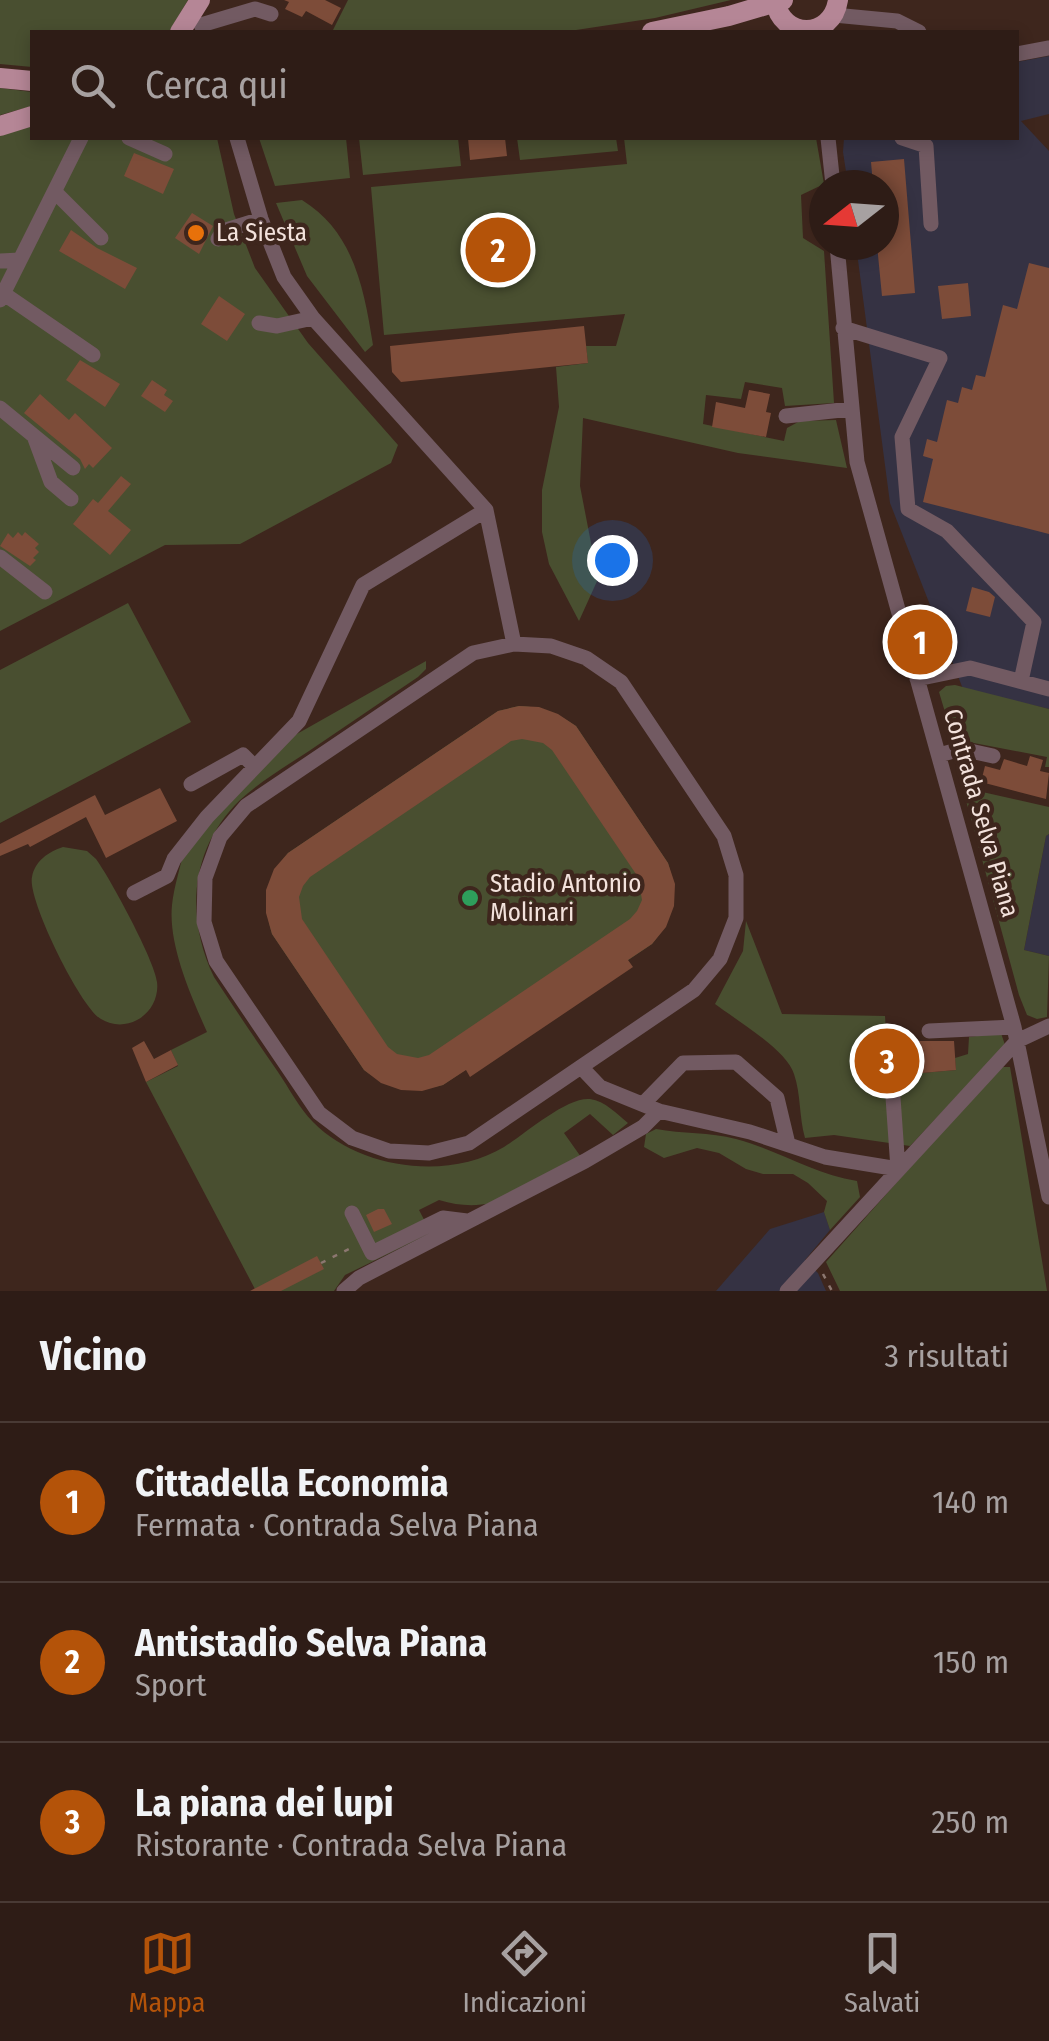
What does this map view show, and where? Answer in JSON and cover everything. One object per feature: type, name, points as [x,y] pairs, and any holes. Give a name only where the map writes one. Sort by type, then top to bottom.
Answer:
[{"type":"main road","points":[[774,0],[778,14],[790,29]]},
{"type":"main road","points":[[662,30],[783,0]]},
{"type":"main road","points":[[810,30],[836,13]]},
{"type":"main road","points":[[0,78],[30,81]]},
{"type":"main road","points":[[0,126],[30,117]]},
{"type":"street","points":[[195,21],[255,9],[271,14]]},
{"type":"street","points":[[836,13],[897,21],[915,30]]},
{"type":"street","points":[[1019,53],[1049,48]]},
{"type":"street","points":[[80,140],[2,297],[93,355]]},
{"type":"street","points":[[133,140],[165,154]]},
{"type":"street","points":[[238,140],[260,219],[284,278],[313,318],[486,510],[514,644]]},
{"type":"street","points":[[828,140],[831,170]]},
{"type":"street","points":[[908,140],[926,146],[931,224]]},
{"type":"street","points":[[55,192],[101,238]]},
{"type":"street","points":[[218,239],[222,231],[260,219]]},
{"type":"street","points":[[0,261],[20,260]]},
{"type":"street","name":"Contrada Selva Piana","points":[[837,260],[856,462],[1016,1034],[1049,1197]]},
{"type":"street","points":[[259,323],[277,326],[313,318]]},
{"type":"street","points":[[843,328],[940,358],[902,437],[908,509],[947,531],[1034,622],[1020,681]]},
{"type":"street","points":[[0,408],[72,468]]},
{"type":"street","points":[[786,416],[851,410]]},
{"type":"street","points":[[34,436],[51,482],[72,500]]},
{"type":"street","points":[[134,894],[167,876],[174,859],[196,830],[299,720],[362,585],[486,510]]},
{"type":"street","points":[[0,557],[45,592]]},
{"type":"street","points":[[514,644],[551,646],[586,658],[621,682],[724,836],[736,875],[736,918],[712,969],[694,990],[580,1067],[469,1142],[429,1153],[389,1151],[352,1138],[318,1113],[216,961],[204,922],[205,878],[220,838],[246,806],[473,653],[514,644]]},
{"type":"street","points":[[917,679],[970,668],[1049,688]]},
{"type":"street","points":[[938,756],[962,750],[993,756]]},
{"type":"street","points":[[191,784],[243,755],[254,766]]},
{"type":"street","points":[[929,1030],[1016,1034],[1049,1026]]},
{"type":"street","points":[[787,1291],[1016,1034]]},
{"type":"street","points":[[344,1291],[359,1278],[585,1161],[642,1127],[683,1063],[736,1062],[777,1098],[788,1144]]},
{"type":"street","points":[[580,1067],[600,1087],[651,1108],[826,1156],[898,1169]]},
{"type":"street","points":[[892,1083],[898,1169]]},
{"type":"street","points":[[352,1213],[372,1252],[444,1218],[466,1222]]},
{"type":"path","points":[[321,1263],[366,1240]]},
{"type":"shaded area","points":[[1049,56],[1049,114],[1021,121],[1049,151],[1049,709],[963,689],[890,503],[858,260],[899,260],[899,170],[846,170],[843,152],[844,140],[1019,140],[1019,62]]},
{"type":"shaded area","points":[[1049,834],[1049,956],[1024,950]]},
{"type":"shaded area","points":[[824,1212],[830,1230],[805,1260],[818,1273],[826,1291],[716,1291],[770,1229]]},
{"type":"green space","points":[[0,0],[188,0],[170,30],[30,30],[30,67],[0,64]]},
{"type":"green space","points":[[348,0],[731,0],[655,18],[576,30],[333,30]]},
{"type":"green space","points":[[0,88],[30,92],[30,107],[0,115]]},
{"type":"green space","points":[[30,126],[30,140],[217,140],[234,214],[255,268],[308,343],[398,445],[391,463],[240,544],[165,545],[0,631],[0,135]]},
{"type":"green space","points":[[260,140],[346,140],[350,178],[275,186]]},
{"type":"green space","points":[[359,140],[458,140],[461,166],[363,175]]},
{"type":"green space","points":[[517,140],[616,140],[618,151],[520,160]]},
{"type":"green space","points":[[624,140],[816,140],[822,170],[809,170],[809,191],[801,195],[803,238],[809,242],[809,260],[825,260],[834,403],[785,406],[782,388],[745,382],[741,399],[706,395],[703,424],[784,441],[787,428],[800,421],[836,420],[847,468],[738,453],[583,418],[580,486],[598,579],[579,621],[549,564],[542,532],[542,490],[559,407],[556,367],[588,363],[586,346],[616,346],[625,314],[384,335],[371,187],[627,164]]},
{"type":"green space","points":[[302,200],[334,228],[354,264],[373,345],[365,352],[307,276],[276,203]]},
{"type":"green space","points":[[128,603],[191,722],[0,823],[0,670]]},
{"type":"green space","points":[[426,661],[426,669],[418,677],[265,780],[223,819],[202,861],[197,884],[199,931],[214,977],[313,1122],[354,1151],[379,1160],[431,1166],[482,1158],[580,1100],[601,1102],[628,1123],[613,1135],[590,1114],[564,1133],[581,1157],[514,1196],[479,1205],[439,1200],[419,1210],[431,1233],[345,1275],[334,1291],[256,1291],[146,1082],[178,1066],[171,1050],[207,1032],[182,970],[174,937],[172,905],[184,851],[288,739]]},
{"type":"green space","points":[[955,685],[1049,709],[1049,767],[1045,767],[1047,757],[953,739],[939,692]]},
{"type":"green space","name":"Stadio Antonio Molinari","points":[[519,706],[549,712],[576,726],[668,863],[673,886],[669,915],[652,944],[443,1085],[412,1089],[392,1085],[364,1070],[272,934],[267,911],[271,881],[288,853],[498,711]]},
{"type":"green space","points":[[966,758],[975,759],[970,772],[978,791],[1049,807],[1049,834],[1024,950],[1049,956],[1047,1017],[1027,1015],[1019,995],[956,764]]},
{"type":"green space","points":[[63,847],[87,851],[96,859],[149,957],[157,993],[150,1009],[133,1022],[110,1023],[92,1011],[46,929],[32,877],[43,858]]},
{"type":"green space","points":[[746,921],[782,1014],[885,1016],[886,1032],[870,1034],[875,1077],[956,1070],[955,1058],[968,1054],[969,1037],[1001,1033],[1005,1045],[910,1146],[834,1135],[805,1138],[796,1082],[789,1065],[782,1055],[715,1004],[743,951]]},
{"type":"green space","points":[[1003,1067],[1010,1067],[1047,1291],[840,1291],[826,1262]]},
{"type":"green space","points":[[656,1129],[716,1135],[751,1144],[857,1181],[860,1197],[830,1230],[824,1212],[827,1201],[793,1174],[763,1174],[719,1153],[697,1148],[664,1158],[644,1147],[646,1134]]},
{"type":"building","points":[[284,0],[325,0],[341,8],[332,25],[306,11],[302,17],[285,9],[289,2]]},
{"type":"building","points":[[468,140],[505,140],[507,156],[470,160]]},
{"type":"building","points":[[134,153],[174,169],[163,194],[124,176]]},
{"type":"building","points":[[904,159],[915,293],[882,296],[878,260],[899,260],[899,170],[872,170],[871,162]]},
{"type":"building","name":"La Siesta","points":[[192,213],[213,226],[199,254],[175,238]]},
{"type":"building","points":[[71,230],[137,268],[125,289],[59,251]]},
{"type":"building","points":[[1029,263],[1049,268],[1049,534],[923,502],[933,459],[923,456],[927,439],[937,442],[947,400],[958,403],[962,387],[972,390],[976,375],[985,377],[1003,305],[1017,309]]},
{"type":"building","points":[[968,283],[971,316],[942,319],[938,286]]},
{"type":"building","points":[[219,296],[245,314],[227,341],[201,324]]},
{"type":"building","points":[[584,326],[588,363],[401,382],[392,372],[390,346]]},
{"type":"building","points":[[80,360],[120,384],[105,407],[66,380]]},
{"type":"building","points":[[152,380],[167,390],[164,395],[173,401],[165,412],[141,396]]},
{"type":"building","points":[[749,390],[770,394],[766,437],[712,427],[716,402],[745,408]]},
{"type":"building","points":[[40,394],[69,420],[75,413],[112,448],[93,468],[89,464],[85,469],[80,459],[24,413]]},
{"type":"building","points":[[121,476],[131,484],[108,511],[131,530],[110,555],[73,524],[93,499],[98,503]]},
{"type":"building","points":[[18,532],[22,536],[25,532],[39,544],[35,548],[39,552],[33,558],[36,560],[30,566],[0,546],[8,533],[13,538]]},
{"type":"building","points":[[972,587],[995,597],[990,617],[966,611]]},
{"type":"building","points":[[539,707],[576,726],[668,863],[675,884],[674,906],[666,927],[652,944],[628,960],[633,967],[470,1077],[466,1070],[443,1085],[422,1091],[401,1090],[381,1083],[364,1070],[272,934],[266,913],[266,890],[274,869],[288,853],[498,711]],"holes":[[[511,741],[543,743],[552,750],[638,877],[642,900],[637,911],[429,1055],[418,1058],[397,1054],[388,1047],[302,919],[299,897],[303,886],[310,877]]]},
{"type":"building","points":[[1030,756],[1043,760],[1040,771],[1049,773],[1046,799],[981,782],[985,766],[1000,770],[1004,759],[1027,766]]},
{"type":"building","points":[[160,788],[177,821],[106,858],[86,817],[30,847],[28,844],[0,856],[0,844],[95,795],[105,815]]},
{"type":"building","points":[[871,1040],[954,1041],[956,1070],[899,1075],[890,1072],[875,1077]]},
{"type":"building","points":[[144,1041],[154,1059],[171,1050],[178,1065],[146,1082],[132,1048]]},
{"type":"building","points":[[384,1209],[392,1224],[374,1232],[366,1215]]},
{"type":"building","points":[[317,1256],[324,1269],[281,1291],[250,1291]]},
{"type":"place","name":"La Siesta","points":[[196,233]]},
{"type":"place","name":"Antistadio Selva Piana","points":[[498,250]]},
{"type":"place","name":"Cittadella Economia","points":[[920,642]]},
{"type":"place","name":"Stadio Antonio Molinari","points":[[470,898]]},
{"type":"place","name":"La piana dei lupi","points":[[887,1061]]}]
